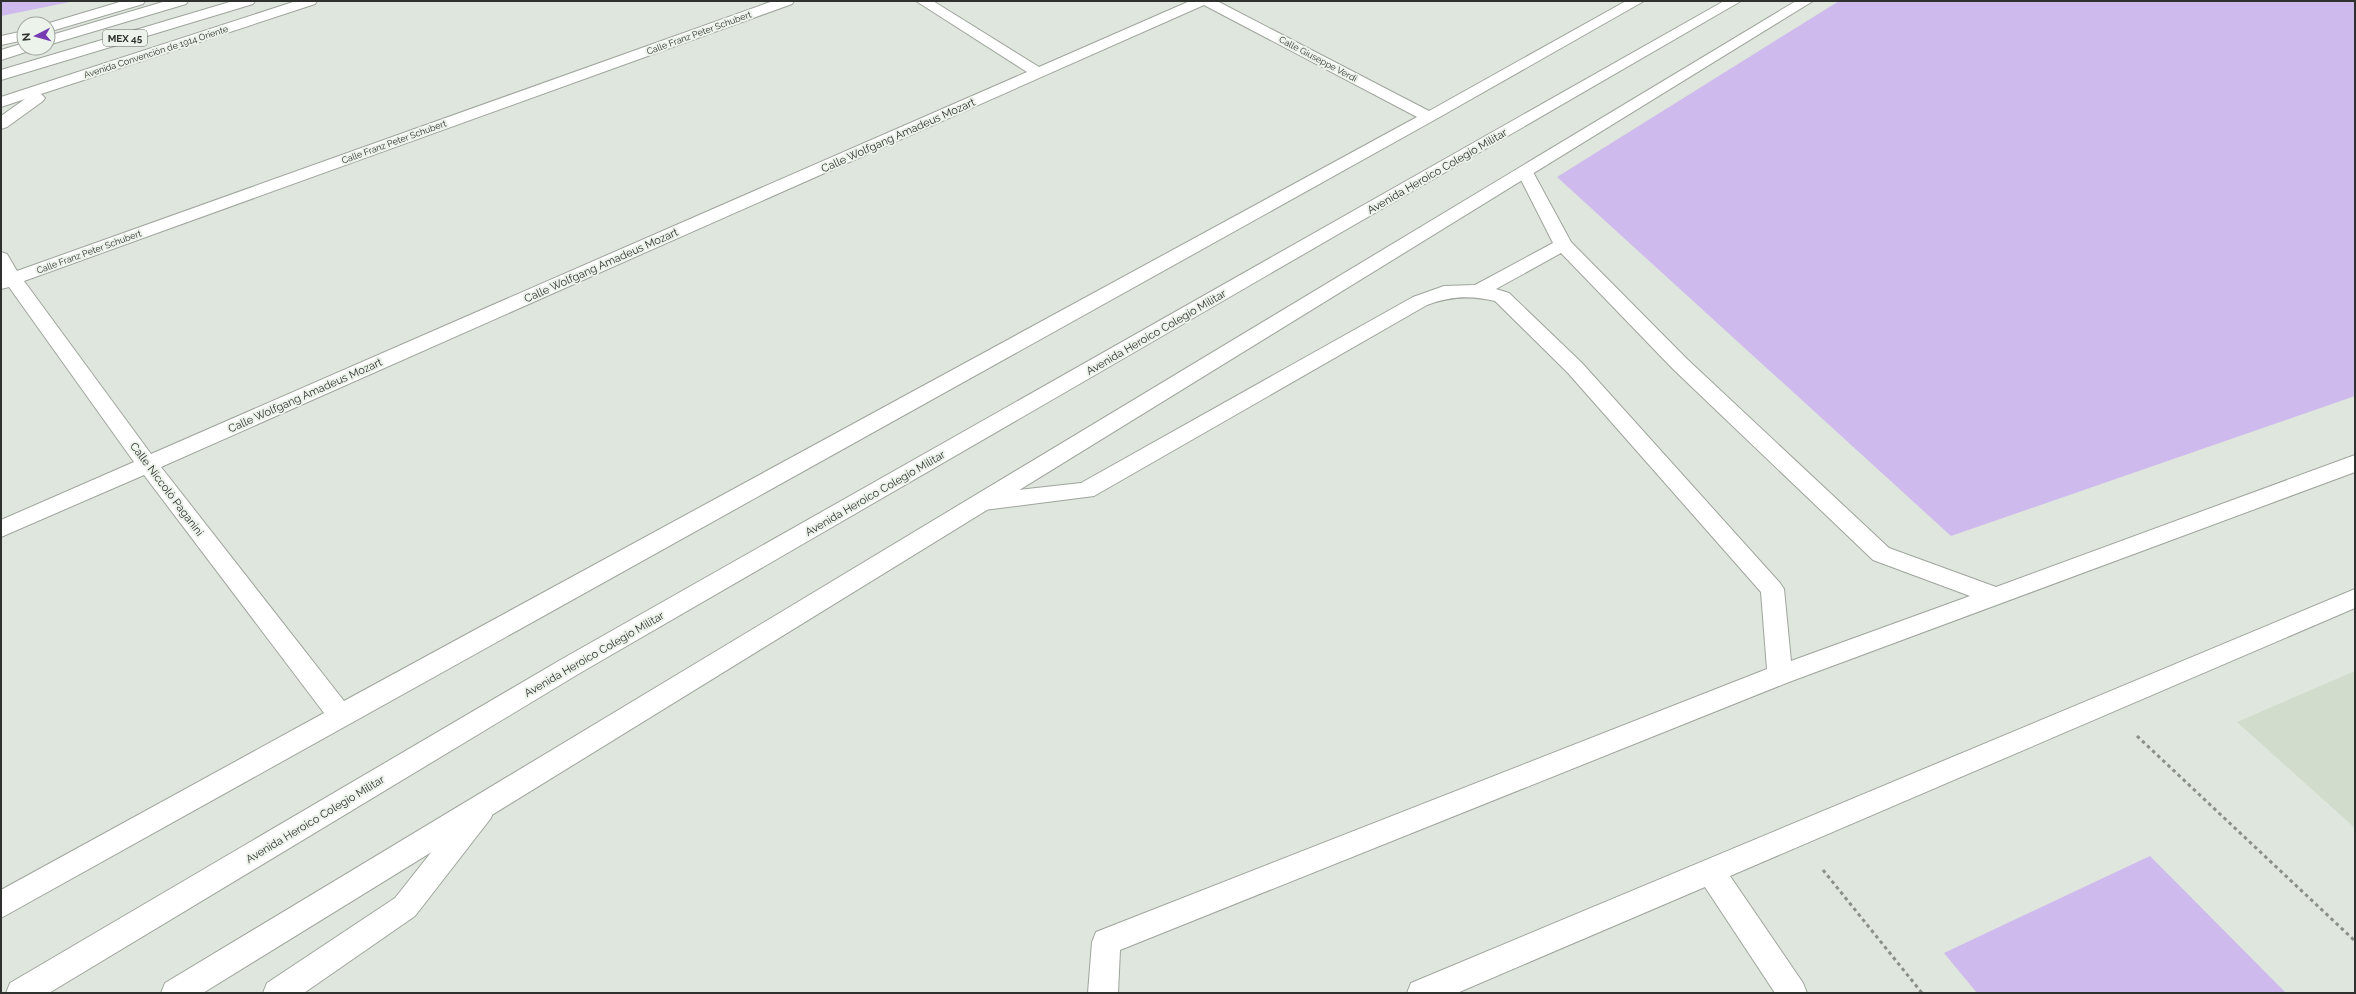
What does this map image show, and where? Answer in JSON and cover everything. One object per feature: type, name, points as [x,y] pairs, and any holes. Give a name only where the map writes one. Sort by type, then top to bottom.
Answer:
[{"type":"street","points":[[56,26],[138,1]]},
{"type":"street","name":"MEX 45","points":[[56,39],[181,1]]},
{"type":"street","name":"Avenida Convención de 1914 Oriente","points":[[1,75],[248,1]]},
{"type":"street","name":"Avenida Convención de 1914 Oriente","points":[[1,102],[310,1]]},
{"type":"street","name":"Calle Franz Peter Schubert","points":[[7,281],[787,1]]},
{"type":"street","points":[[923,1],[1039,73]]},
{"type":"street","name":"Calle Wolfgang Amadeus Mozart","points":[[1,529],[1202,1]]},
{"type":"street","name":"Calle Giuseppe Verdi","points":[[1206,1],[1429,117]]},
{"type":"street","points":[[1,905],[340,715],[1429,117],[1637,1]]},
{"type":"street","name":"Avenida Heroico Colegio Militar","points":[[21,993],[571,666],[1734,1]]},
{"type":"street","points":[[176,993],[1806,1]]},
{"type":"street","points":[[1,32],[16,31]]},
{"type":"street","points":[[1,41],[16,37]]},
{"type":"street","points":[[1,55],[16,50]]},
{"type":"street","points":[[1,124],[59,83]]},
{"type":"street","points":[[1525,172],[1563,245],[1680,364],[1881,554],[1996,596]]},
{"type":"street","points":[[1479,291],[1563,245]]},
{"type":"street","name":"Calle Niccolò Paganini","points":[[1,258],[7,281],[340,715]]},
{"type":"street","points":[[984,502],[1086,490],[1420,301],[1444,292],[1479,291],[1502,297],[1575,368],[1772,589],[1780,675]]},
{"type":"street","points":[[1103,993],[1106,942],[1780,675],[2326,476],[2355,463]]},
{"type":"street","points":[[1422,993],[1711,872],[2355,598]]},
{"type":"street","points":[[278,993],[405,907],[485,805]]},
{"type":"street","points":[[1711,872],[1792,993]]},
{"type":"path","points":[[2103,704],[2355,941]]},
{"type":"path","points":[[1795,835],[1922,993]]},
{"type":"shaded area","points":[[1,1],[75,1],[1,16]]},
{"type":"shaded area","points":[[1839,1],[2355,1],[2355,396],[1951,536],[1557,177]]},
{"type":"shaded area","points":[[2355,671],[2355,828],[2237,722]]},
{"type":"shaded area","points":[[2150,856],[2286,993],[1977,993],[1944,953]]}]
